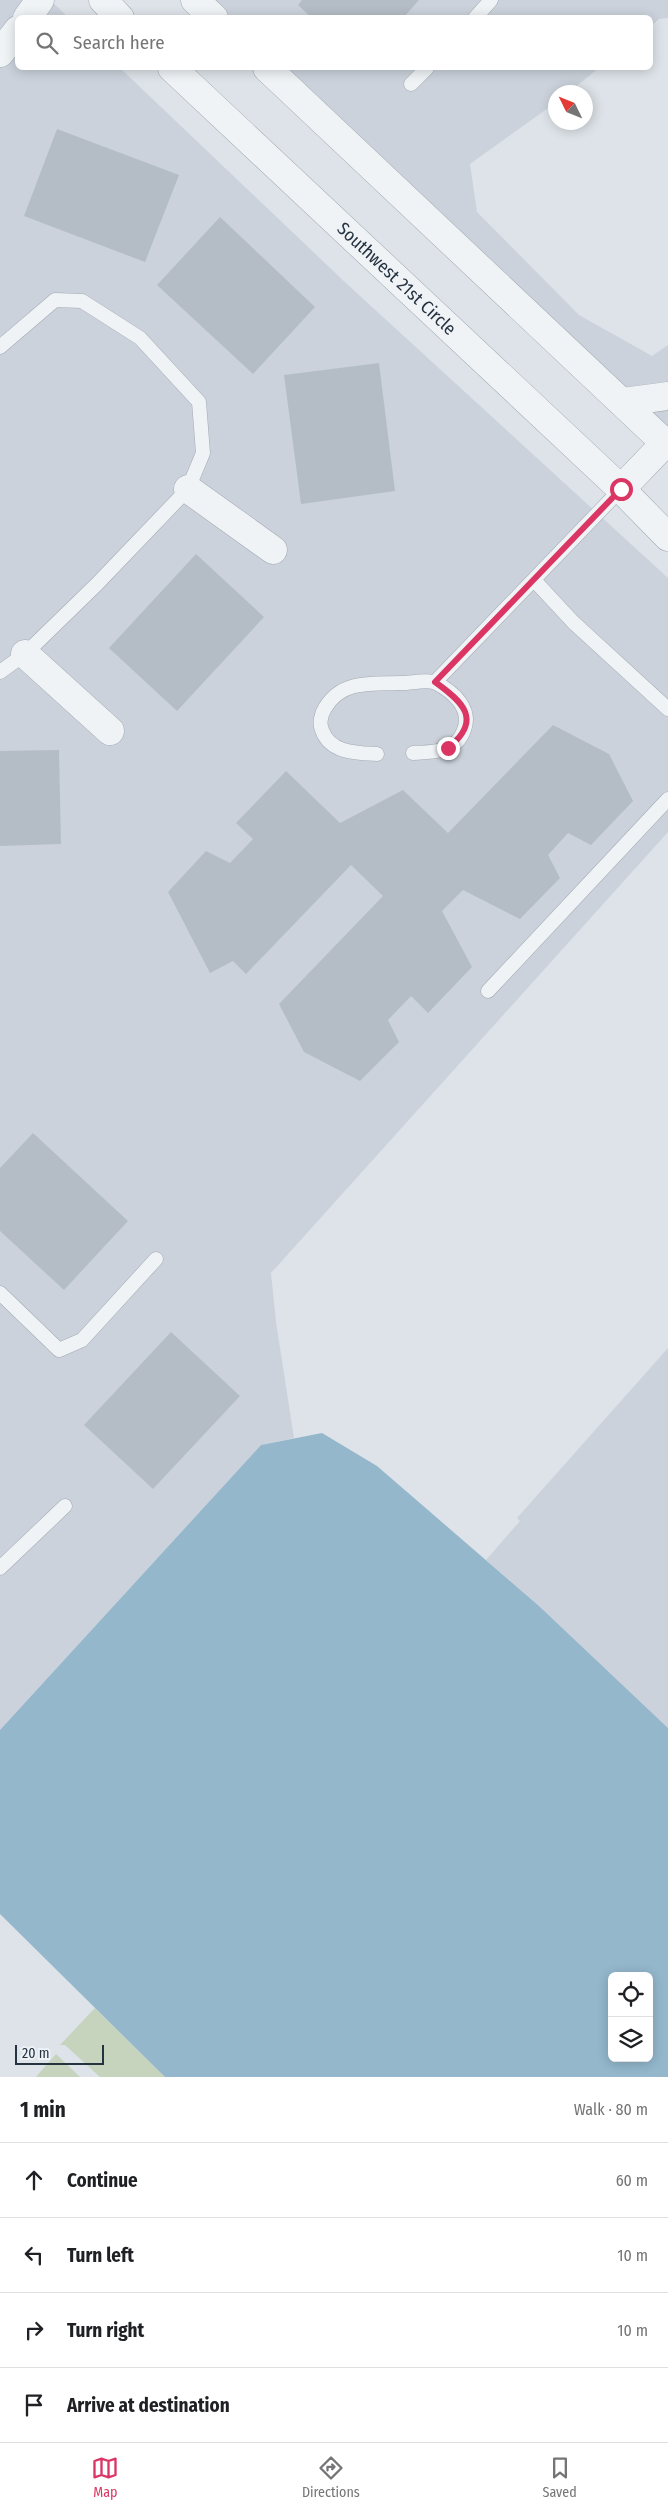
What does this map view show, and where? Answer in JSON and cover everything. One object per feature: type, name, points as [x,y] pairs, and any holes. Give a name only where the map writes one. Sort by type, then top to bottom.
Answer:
[{"type":"street","points":[[29,15],[40,0]]},
{"type":"street","points":[[103,0],[117,15]]},
{"type":"street","points":[[196,0],[211,15]]},
{"type":"street","points":[[0,53],[15,34]]},
{"type":"street","name":"Southwest 21st Circle","points":[[174,70],[621,489],[668,537]]},
{"type":"street","points":[[269,70],[667,443],[621,489]]},
{"type":"street","points":[[623,402],[668,396]]},
{"type":"street","points":[[188,489],[273,550]]},
{"type":"street","points":[[25,654],[110,731]]},
{"type":"lane","points":[[478,15],[491,0]]},
{"type":"lane","points":[[411,84],[425,70]]},
{"type":"lane","points":[[0,347],[55,300],[82,301],[140,338],[199,402],[203,453],[188,489],[25,654],[0,672]]},
{"type":"lane","points":[[435,682],[621,489]]},
{"type":"lane","points":[[534,580],[574,622],[668,710]]},
{"type":"lane","points":[[377,754],[353,753],[338,748],[326,739],[321,728],[322,713],[329,701],[339,692],[353,685],[435,682],[458,699],[465,711],[467,721],[464,732],[457,741],[441,752],[412,753]]},
{"type":"lane","points":[[488,991],[668,799]]},
{"type":"lane","points":[[0,1293],[59,1350],[82,1340],[156,1259]]},
{"type":"lane","points":[[0,1568],[65,1506]]},
{"type":"shaded area","points":[[0,0],[50,0],[66,15],[15,15],[15,70],[122,70],[348,285],[668,578],[668,832],[271,1273],[276,1322],[294,1438],[261,1445],[0,1730]]},
{"type":"shaded area","points":[[212,0],[668,0],[668,18],[659,19],[653,24],[653,15],[228,15]]},
{"type":"shaded area","points":[[286,70],[596,70],[578,85],[548,85],[548,108],[470,164],[477,212],[579,315],[652,356],[668,345],[668,439]]},
{"type":"shaded area","points":[[668,1348],[668,1728],[539,1606],[486,1560],[520,1521],[517,1518]]},
{"type":"green space","points":[[95,2008],[165,2077],[100,2077],[65,2045],[60,2045]]},
{"type":"green space","points":[[56,2054],[80,2077],[36,2077]]},
{"type":"water","points":[[322,1433],[377,1466],[539,1606],[668,1728],[668,2077],[165,2077],[0,1914],[0,1730],[261,1445]]},
{"type":"building","points":[[302,0],[419,0],[406,15],[309,15],[298,5]]},
{"type":"building","points":[[57,129],[179,175],[145,262],[24,216]]},
{"type":"building","points":[[220,217],[315,307],[253,374],[157,285]]},
{"type":"building","points":[[379,363],[395,491],[301,504],[284,375]]},
{"type":"building","points":[[196,554],[264,617],[177,711],[109,648]]},
{"type":"building","points":[[553,725],[609,754],[633,801],[591,845],[568,833],[548,855],[560,878],[520,919],[463,890],[442,911],[472,967],[428,1013],[411,996],[388,1020],[399,1042],[360,1081],[304,1052],[279,1004],[383,896],[351,865],[246,974],[233,961],[210,973],[168,892],[206,851],[230,863],[253,839],[236,823],[286,771],[340,823],[403,790],[448,833]]},
{"type":"building","points":[[59,750],[61,844],[0,846],[0,751]]},
{"type":"building","points":[[33,1133],[128,1221],[64,1290],[0,1231],[0,1168]]},
{"type":"building","points":[[171,1332],[240,1396],[153,1489],[84,1425]]},
{"type":"route","points":[[448,748],[464,732],[467,721],[465,711],[458,699],[435,682],[621,489]]}]
